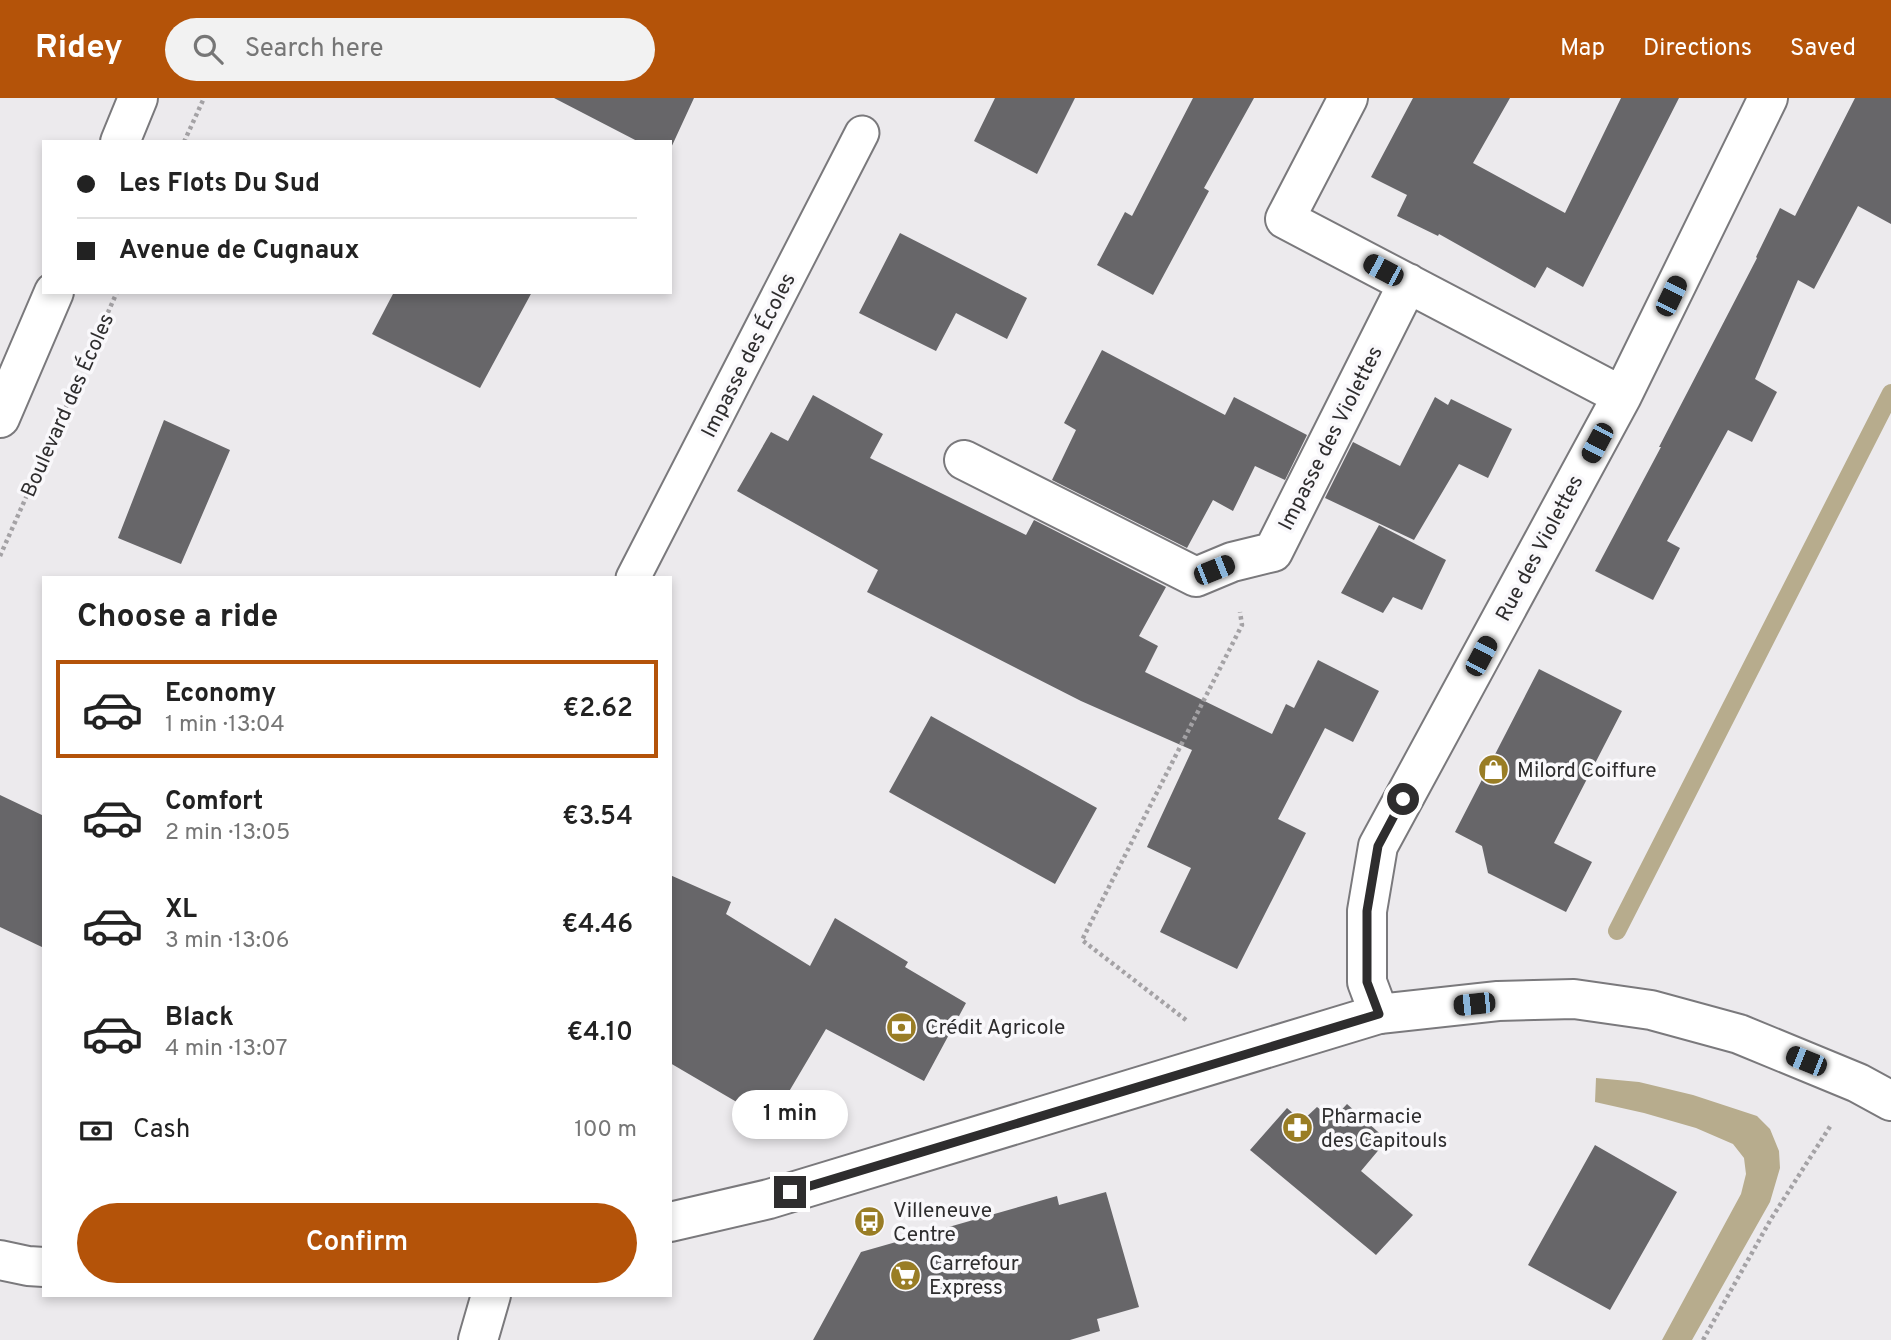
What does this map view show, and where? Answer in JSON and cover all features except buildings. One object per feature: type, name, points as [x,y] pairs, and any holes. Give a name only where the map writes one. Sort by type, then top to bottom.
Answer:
[{"type":"street","points":[[121,140],[138,98]]},
{"type":"street","points":[[1348,98],[1285,219],[1622,396]]},
{"type":"street","name":"Rue des Violettes","points":[[1379,1014],[1367,982],[1367,911],[1378,846],[1622,396],[1768,98]]},
{"type":"street","name":"Impasse des Violettes","points":[[964,460],[1196,577],[1232,562],[1273,552],[1408,283]]},
{"type":"street","points":[[0,418],[53,294]]},
{"type":"street","points":[[672,1222],[769,1199],[1379,1014],[1498,1001],[1574,999],[1651,1010],[1739,1034],[1858,1083],[1891,1101]]},
{"type":"street","points":[[0,1260],[42,1267]]},
{"type":"street","points":[[478,1340],[490,1297]]},
{"type":"lane","name":"Impasse des Écoles","points":[[634,576],[862,133]]},
{"type":"path","points":[[185,140],[204,98]]},
{"type":"path","name":"Boulevard des Écoles","points":[[0,556],[116,294]]},
{"type":"path","points":[[1232,562],[1242,625],[1082,940],[1234,1058]]},
{"type":"path","points":[[1703,1340],[1771,1219],[1858,1083]]},
{"type":"shaded area","points":[[1596,1078],[1639,1082],[1693,1095],[1757,1116],[1770,1129],[1779,1151],[1780,1168],[1770,1202],[1692,1340],[1662,1340],[1741,1194],[1746,1174],[1744,1158],[1733,1144],[1696,1128],[1595,1102]]},
{"type":"waterway","points":[[1617,931],[1891,393]]},
{"type":"place","name":"Milord Coiffure","points":[[1494,770]]},
{"type":"place","name":"Crédit Agricole","points":[[902,1027]]},
{"type":"place","name":"Pharmacie des Capitouls","points":[[1298,1128]]},
{"type":"place","name":"Villeneuve Centre","points":[[870,1222]]},
{"type":"place","name":"Carrefour Express","points":[[906,1275]]},
{"type":"route","points":[[790,1192],[1379,1014],[1367,982],[1367,911],[1378,846],[1403,799]]}]
